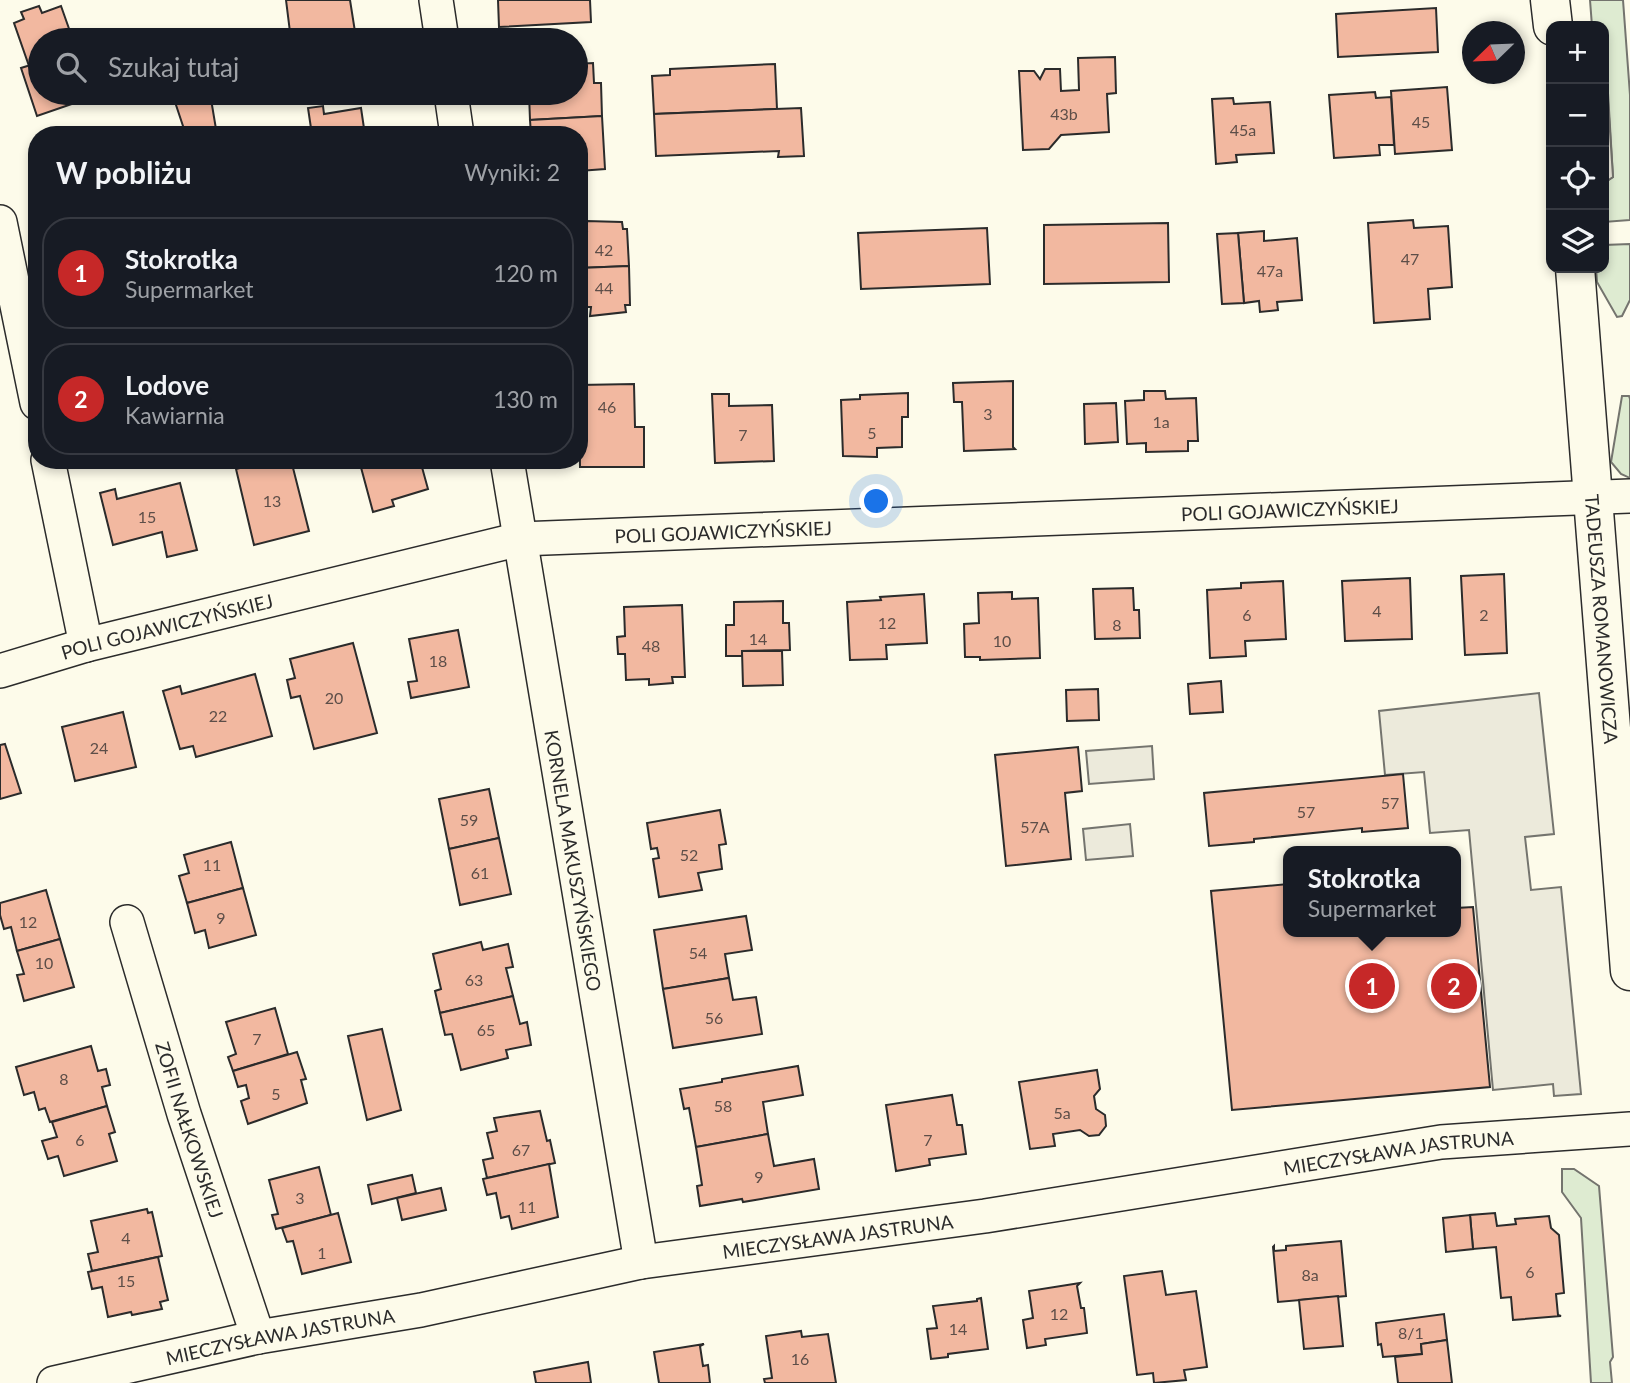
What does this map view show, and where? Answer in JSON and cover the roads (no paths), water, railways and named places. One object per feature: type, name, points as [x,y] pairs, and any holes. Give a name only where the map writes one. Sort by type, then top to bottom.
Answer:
[{"type":"street","points":[[436,0],[441,28]]},
{"type":"street","points":[[1550,0],[1552,21]]},
{"type":"street","points":[[453,105],[456,126]]},
{"type":"street","points":[[0,222],[28,359]]},
{"type":"street","name":"TADEUSZA ROMANOWICZA","points":[[1575,273],[1630,971]]},
{"type":"street","points":[[50,469],[86,645]]},
{"type":"street","name":"KORNELA MAKUSZYŃSKIEGO","points":[[509,469],[641,1262]]},
{"type":"street","name":"POLI GOJAWICZYŃSKIEJ","points":[[0,671],[86,645],[520,539],[1630,496]]},
{"type":"street","name":"ZOFII NAŁKOWSKIEJ","points":[[127,922],[184,1114],[258,1337]]},
{"type":"street","name":"MIECZYSŁAWA JASTRUNA","points":[[54,1383],[258,1337],[421,1310],[641,1262],[985,1216],[1441,1142],[1630,1129]]},
{"type":"place","name":"Stokrotka","points":[[1372,986]]},
{"type":"place","name":"Lodove","points":[[1454,986]]}]
